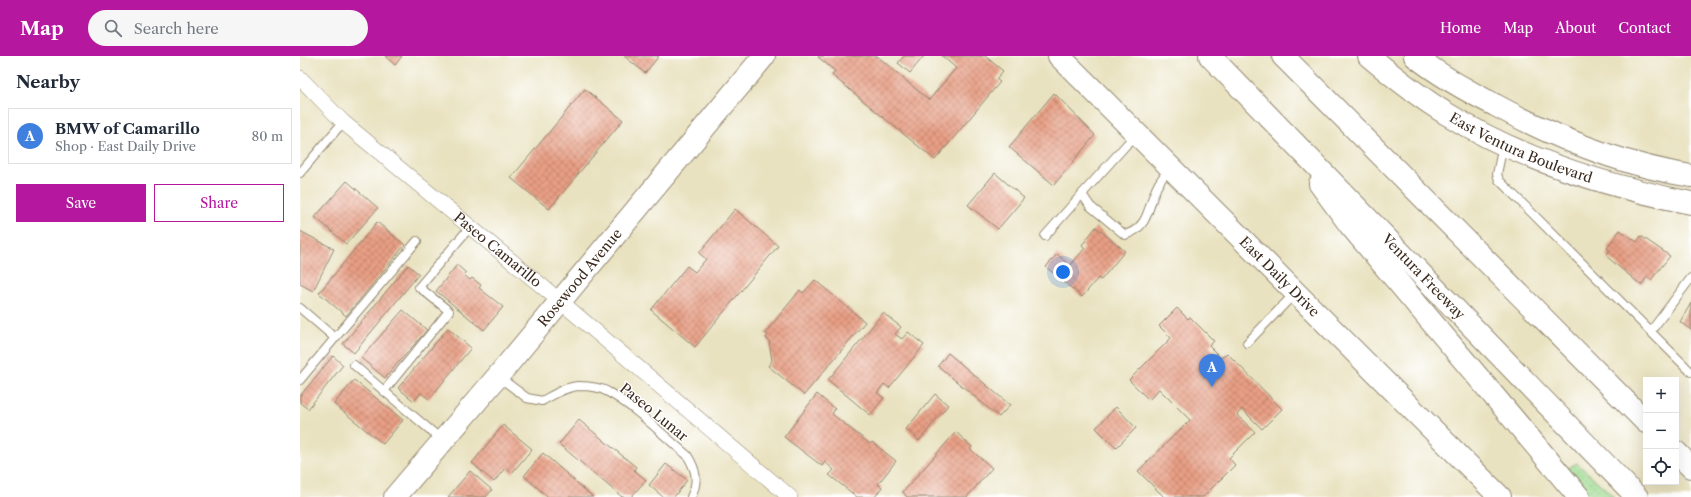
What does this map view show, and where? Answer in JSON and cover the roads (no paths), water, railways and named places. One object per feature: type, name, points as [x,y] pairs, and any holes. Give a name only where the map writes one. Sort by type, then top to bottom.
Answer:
[{"type":"main road","name":"Rosewood Avenue","points":[[395,497],[498,376],[764,56]]},
{"type":"main road","name":"East Daily Drive","points":[[1059,56],[1500,497]]},
{"type":"main road","name":"Ventura Freeway","points":[[1210,56],[1267,113],[1637,497]]},
{"type":"main road","points":[[1283,56],[1643,419]]},
{"type":"main road","name":"East Ventura Boulevard","points":[[1369,56],[1405,86],[1448,115],[1503,145],[1585,177],[1638,192],[1691,203]]},
{"type":"main road","name":"East Ventura Boulevard","points":[[1415,56],[1478,96],[1531,124],[1586,147],[1637,164],[1691,176]]},
{"type":"main road","points":[[1267,113],[1350,225],[1579,497]]},
{"type":"main road","points":[[1679,455],[1691,467]]},
{"type":"street","name":"Paseo Camarillo","points":[[300,78],[343,122],[560,301],[790,497]]},
{"type":"lane","points":[[300,173],[343,122]]},
{"type":"lane","points":[[1045,236],[1136,133]]},
{"type":"lane","points":[[1503,145],[1497,174],[1499,180],[1691,372]]},
{"type":"lane","points":[[1082,194],[1090,206],[1125,235],[1132,232],[1144,222],[1151,207],[1158,184],[1170,167]]},
{"type":"lane","points":[[384,391],[449,311],[419,287],[470,226]]},
{"type":"lane","points":[[300,380],[417,241]]},
{"type":"lane","points":[[1651,331],[1691,278]]},
{"type":"lane","points":[[1247,343],[1296,292]]},
{"type":"lane","points":[[300,308],[335,338]]},
{"type":"lane","points":[[354,365],[442,440]]},
{"type":"lane","name":"Paseo Lunar","points":[[498,376],[527,398],[542,401],[559,391],[577,386],[593,387],[607,391],[622,401],[687,455],[693,464],[696,474],[695,489],[691,497]]},
{"type":"place","name":"BMW of Camarillo","points":[[1212,387]]}]
